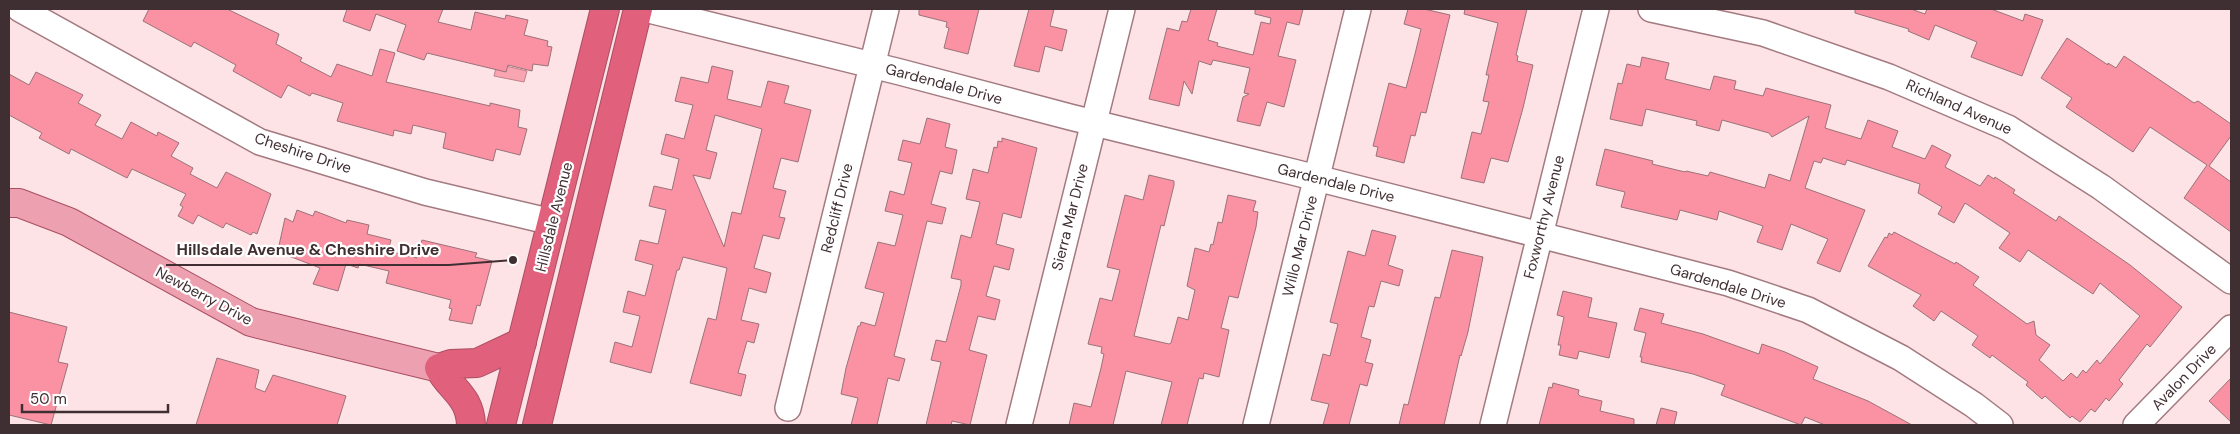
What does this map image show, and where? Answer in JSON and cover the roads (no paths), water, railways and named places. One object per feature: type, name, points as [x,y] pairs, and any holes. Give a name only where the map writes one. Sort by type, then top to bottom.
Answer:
[{"type":"highway","name":"Hillsdale Avenue","points":[[501,425],[605,9]]},
{"type":"highway","points":[[617,9],[620,18],[615,42],[626,57]]},
{"type":"highway","points":[[537,425],[638,9]]},
{"type":"highway","points":[[471,425],[466,402],[458,390],[445,380],[439,368],[451,364],[477,363],[522,342]]},
{"type":"main road","name":"Newberry Drive","points":[[9,203],[19,204],[69,222],[251,322],[439,368]]},
{"type":"street","name":"Cheshire Drive","points":[[20,9],[260,142],[425,192],[552,222]]},
{"type":"street","name":"Gardendale Drive","points":[[645,9],[1728,283],[1808,310],[1902,358],[1974,405],[2000,425]]},
{"type":"street","name":"Redcliff Drive","points":[[788,408],[886,9]]},
{"type":"street","name":"Sierra Mar Drive","points":[[1019,425],[1122,9]]},
{"type":"street","name":"Willo Mar Drive","points":[[1256,425],[1358,9]]},
{"type":"street","name":"Foxworthy Avenue","points":[[1493,425],[1596,9]]},
{"type":"street","name":"Richland Avenue","points":[[1651,9],[1763,33],[1889,77],[2008,128],[2101,187],[2231,281]]},
{"type":"street","name":"Avalon Drive","points":[[2136,425],[2231,328]]},
{"type":"place","name":"Hillsdale Avenue & Cheshire Drive","points":[[513,260]]}]
